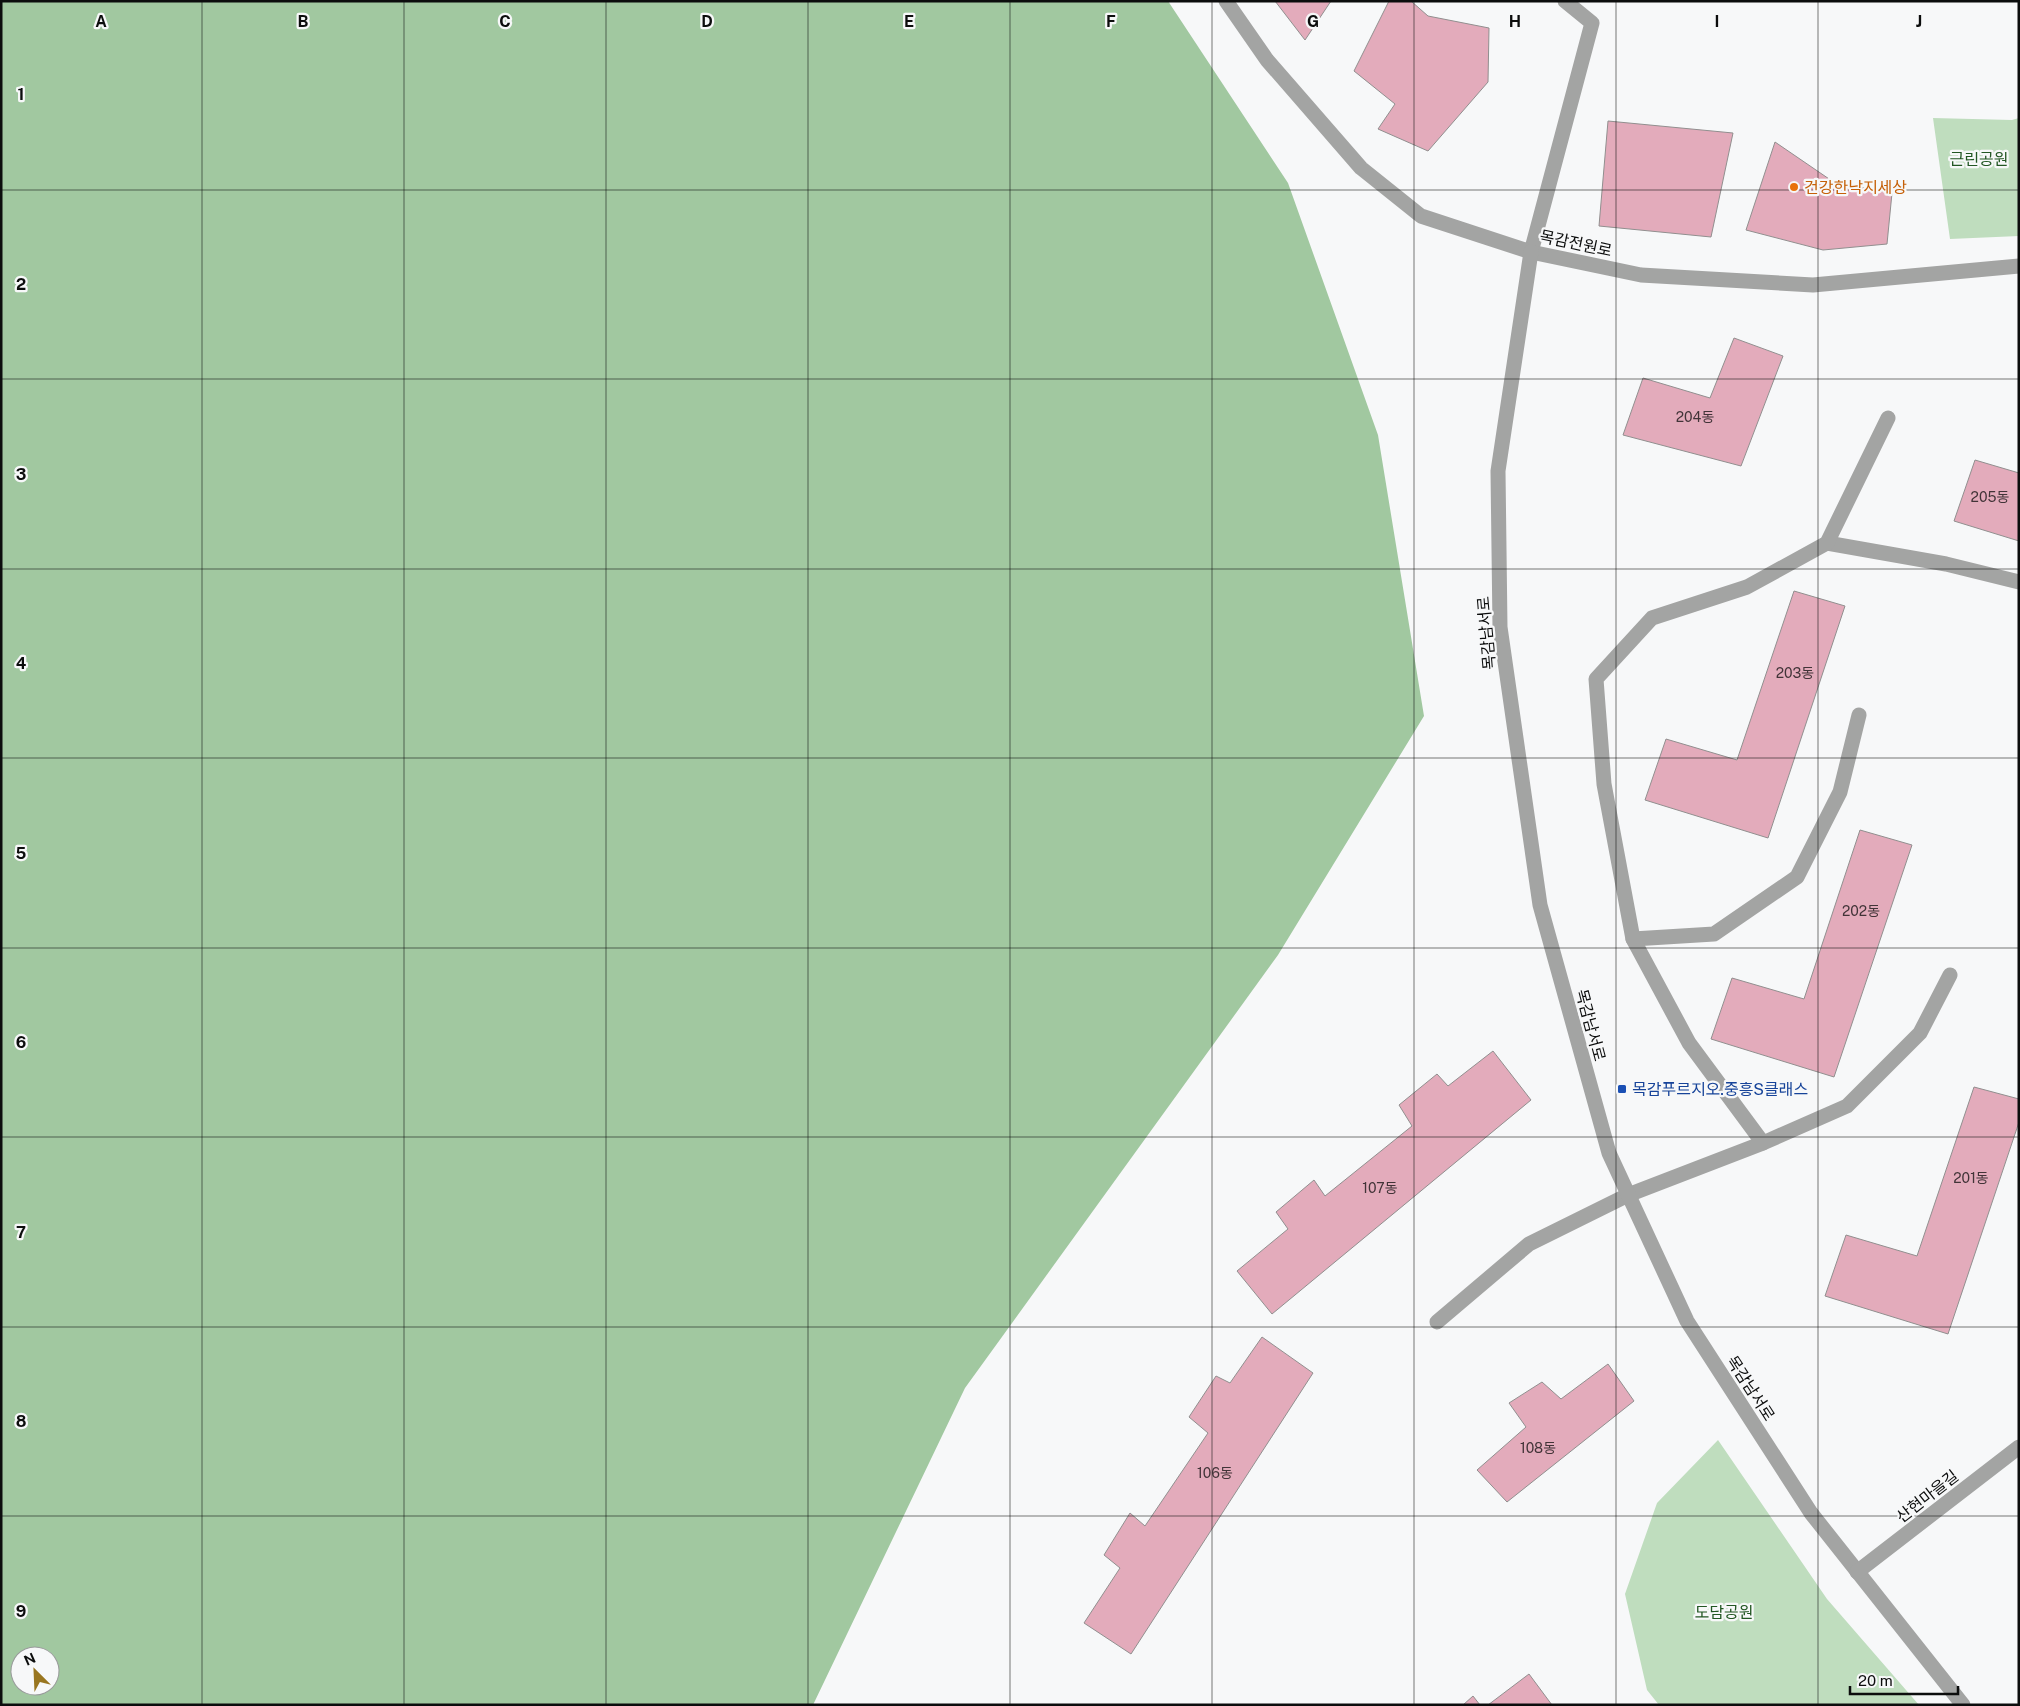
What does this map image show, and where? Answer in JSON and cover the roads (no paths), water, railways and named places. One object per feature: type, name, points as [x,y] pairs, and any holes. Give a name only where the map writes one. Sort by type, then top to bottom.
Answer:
[{"type":"street","name":"목감전원로","points":[[1226,1],[1267,60],[1361,168],[1421,216],[1531,252],[1641,275],[1814,285],[2019,266]]},
{"type":"street","name":"목감남서로","points":[[1565,1],[1592,23],[1531,252],[1498,471],[1500,627],[1540,905],[1609,1154],[1687,1321],[1811,1513],[1963,1705]]},
{"type":"street","points":[[1763,1143],[1689,1042],[1634,939],[1604,784],[1596,679],[1652,618],[1747,587],[1827,543],[1888,418]]},
{"type":"street","points":[[1827,543],[1946,564],[2019,582]]},
{"type":"street","points":[[1634,939],[1714,934],[1797,877],[1840,792],[1859,714]]},
{"type":"street","points":[[1438,1322],[1529,1244],[1628,1195],[1763,1143],[1847,1106],[1920,1033],[1950,975]]},
{"type":"street","name":"산현마을길","points":[[1857,1572],[2019,1447]]},
{"type":"place","name":"건강한낙지세상","points":[[1794,187]]},
{"type":"place","name":"목감푸르지오.중흥S클래스","points":[[1622,1089]]},
{"type":"park label","name":"근린공원","points":[[1979,159]]},
{"type":"park label","name":"도담공원","points":[[1724,1612]]}]
